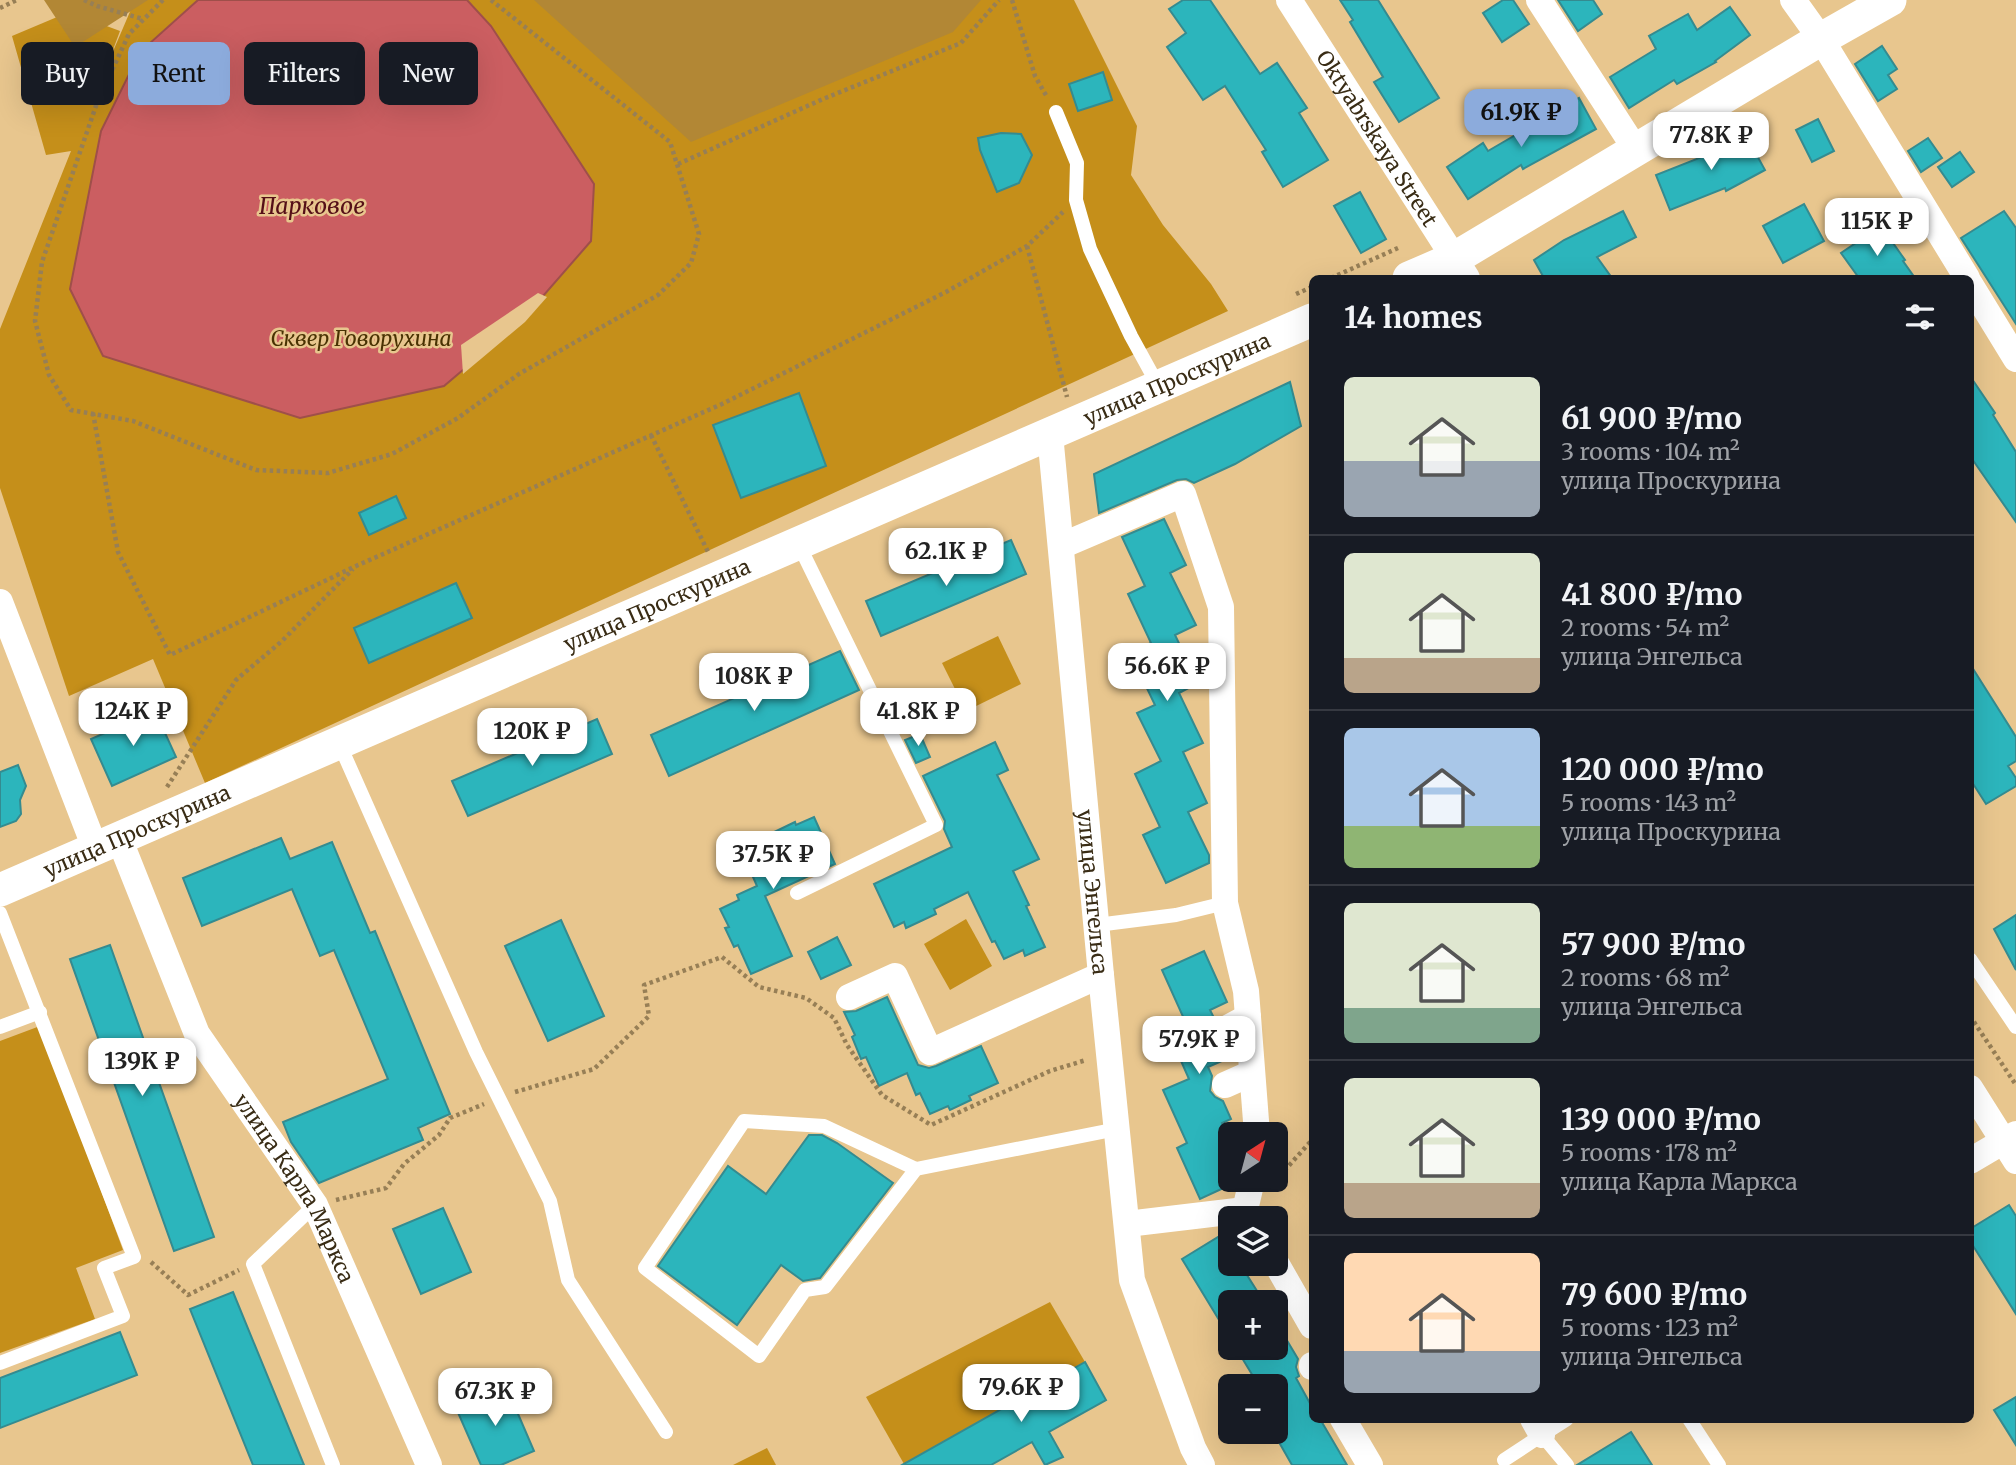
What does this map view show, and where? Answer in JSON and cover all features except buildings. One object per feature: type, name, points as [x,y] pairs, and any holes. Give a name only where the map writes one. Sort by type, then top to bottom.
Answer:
[{"type":"street","name":"Oktyabrskaya Street","points":[[1289,0],[1461,268]]},
{"type":"street","points":[[1539,0],[1636,150]]},
{"type":"street","points":[[1793,0],[1821,38],[1965,275]]},
{"type":"street","points":[[1404,263],[1461,268],[1636,150],[1821,38],[1890,0]]},
{"type":"street","points":[[1974,291],[2016,359]]},
{"type":"street","name":"улица Проскурина","points":[[0,890],[1309,321]]},
{"type":"street","name":"улица Энгельса","points":[[1050,434],[1132,1280],[1193,1448],[1202,1465]]},
{"type":"street","points":[[1061,546],[1183,494],[1221,607],[1225,902],[1232,975],[1246,991],[1256,1122]]},
{"type":"street","name":"улица Карла Маркса","points":[[0,602],[107,843],[197,1034],[315,1205],[429,1465]]},
{"type":"street","points":[[849,997],[895,976],[930,1052],[1101,975]]},
{"type":"street","points":[[1220,1032],[1248,1017]]},
{"type":"street","points":[[1225,1085],[1252,1073]]},
{"type":"street","points":[[1974,1093],[2012,1145],[1974,1159]]},
{"type":"street","points":[[1127,1224],[1218,1216]]},
{"type":"street","points":[[1283,1276],[1309,1321]]},
{"type":"street","points":[[1345,1423],[1370,1465]]},
{"type":"lane","points":[[1056,112],[1077,163],[1076,200],[1090,249],[1131,336],[1159,387]]},
{"type":"lane","points":[[797,893],[936,825],[798,543]]},
{"type":"lane","points":[[339,743],[476,1052],[550,1201],[568,1280],[666,1432]]},
{"type":"lane","points":[[1097,926],[1176,915],[1225,902]]},
{"type":"lane","points":[[0,913],[134,1257],[104,1268],[123,1316],[0,1363]]},
{"type":"lane","points":[[1974,965],[2016,1027]]},
{"type":"lane","points":[[0,1027],[40,1012]]},
{"type":"lane","points":[[916,1169],[825,1287],[805,1290],[759,1356],[645,1268],[744,1121],[824,1126],[916,1169],[1117,1129]]},
{"type":"lane","points":[[315,1205],[253,1264],[333,1465]]},
{"type":"lane","points":[[1692,1423],[1719,1465]]},
{"type":"lane","points":[[1504,1460],[1537,1427],[1567,1465]]},
{"type":"path","points":[[0,8],[16,0]]},
{"type":"path","points":[[84,0],[143,19]]},
{"type":"path","points":[[163,0],[129,34],[98,100],[42,262],[35,321],[49,375],[71,410],[133,421],[256,470],[328,473],[392,454],[458,418],[519,374],[658,295],[691,263],[699,234],[670,142],[491,0]]},
{"type":"path","points":[[678,164],[835,93],[961,43],[999,0]]},
{"type":"path","points":[[1012,0],[1035,76],[1056,112]]},
{"type":"path","points":[[93,413],[118,552],[170,655],[356,566],[722,404],[946,292],[1027,246],[1076,200]]},
{"type":"path","points":[[1027,246],[1067,398]]},
{"type":"path","points":[[1346,275],[1404,263]]},
{"type":"path","points":[[651,435],[710,558]]},
{"type":"path","points":[[166,788],[236,680],[282,641],[356,566]]},
{"type":"path","points":[[315,1205],[386,1188],[404,1164],[439,1135],[450,1118],[499,1097],[594,1069],[649,1016],[644,985],[722,957],[759,987],[806,998],[834,1018],[847,1045],[882,1095],[931,1125],[1050,1072],[1095,1058],[1109,1050]]},
{"type":"path","points":[[1974,1022],[2016,1085]]},
{"type":"path","points":[[1288,1160],[1309,1143]]},
{"type":"path","points":[[126,1237],[188,1295],[253,1264]]},
{"type":"green space","name":"Сквер Говорухина","points":[[135,0],[1074,0],[1137,126],[1131,175],[1163,225],[1211,284],[1228,311],[205,783],[153,659],[69,696],[0,488],[0,329],[71,151],[46,155],[32,105],[114,105],[114,49]]},
{"type":"green space","name":"Сквер Говорухина","points":[[69,12],[120,31],[114,47],[114,42],[21,42],[21,68],[12,36]]},
{"type":"green space","points":[[998,636],[1021,684],[966,711],[942,663]]},
{"type":"green space","points":[[966,919],[992,966],[950,990],[924,944]]},
{"type":"green space","points":[[40,1026],[123,1250],[76,1268],[95,1319],[0,1353],[0,1041]]},
{"type":"green space","points":[[1050,1302],[1085,1362],[904,1464],[866,1397]]},
{"type":"green space","points":[[767,1448],[776,1465],[733,1465]]},
{"type":"shaded area","points":[[44,0],[148,0],[83,42],[72,42]]},
{"type":"shaded area","points":[[534,0],[981,0],[953,32],[691,142]]},
{"type":"water","name":"Парковое","points":[[198,0],[467,0],[491,26],[594,184],[591,241],[523,319],[444,386],[300,418],[103,356],[70,289],[101,131],[128,76],[128,105],[230,105],[230,42],[151,42]]},
{"type":"pier","points":[[538,293],[547,297],[525,322],[463,374],[461,345]]}]
